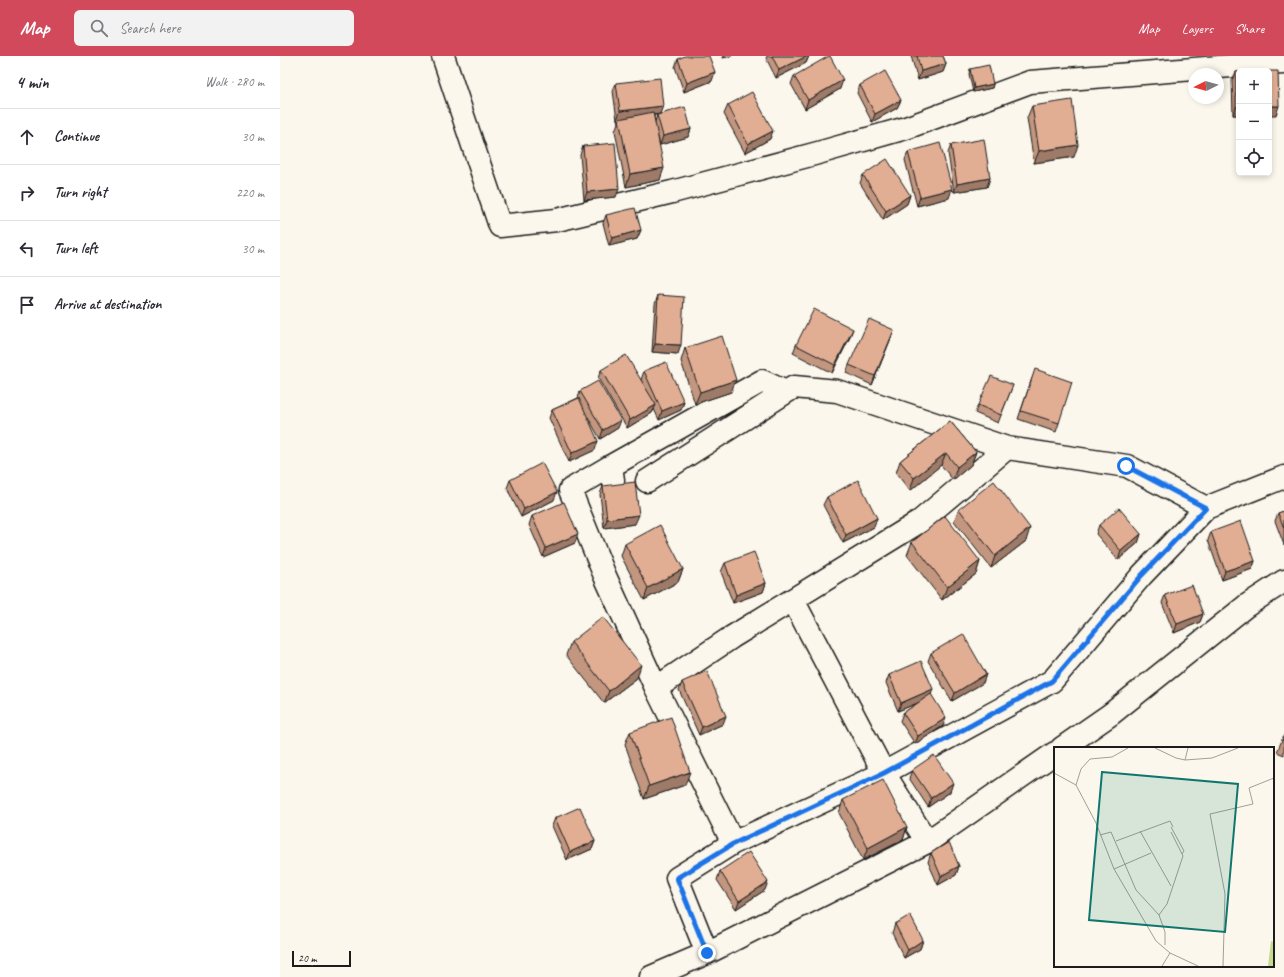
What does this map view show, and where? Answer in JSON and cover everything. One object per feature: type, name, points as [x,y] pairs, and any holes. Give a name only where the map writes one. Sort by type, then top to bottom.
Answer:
[{"type":"street","points":[[443,56],[500,226],[557,220],[672,192],[818,153],[906,128],[1030,82],[1284,63]]},
{"type":"street","points":[[733,844],[656,688],[605,576],[570,490],[612,474],[762,381],[786,392]]},
{"type":"street","points":[[647,481],[794,387],[837,391],[1007,448],[1126,466],[1206,508]]},
{"type":"street","points":[[656,688],[732,637],[919,522],[1007,448]]},
{"type":"street","points":[[707,953],[677,878],[733,844],[884,773],[1052,681],[1142,575],[1206,508],[1284,477]]},
{"type":"street","points":[[1063,747],[1110,714],[1246,606],[1284,581]]},
{"type":"street","points":[[793,600],[884,773],[927,842]]},
{"type":"street","points":[[651,977],[707,953],[927,842],[1054,754]]},
{"type":"building","points":[[685,56],[709,56],[715,72],[687,83],[678,59]]},
{"type":"building","points":[[772,56],[807,56],[779,70]]},
{"type":"building","points":[[829,56],[843,80],[808,100],[794,76]]},
{"type":"building","points":[[917,56],[943,56],[946,64],[921,71]]},
{"type":"building","points":[[989,65],[993,84],[974,88],[970,69]]},
{"type":"building","points":[[885,71],[901,100],[875,114],[860,85]]},
{"type":"building","points":[[1272,71],[1278,71],[1279,106],[1272,106]]},
{"type":"building","points":[[660,78],[663,106],[620,111],[616,83]]},
{"type":"building","points":[[752,92],[773,131],[748,144],[728,105]]},
{"type":"building","points":[[1072,100],[1078,145],[1039,151],[1032,106]]},
{"type":"building","points":[[685,107],[691,129],[663,136],[657,115]]},
{"type":"building","points":[[653,112],[664,168],[630,174],[619,119]]},
{"type":"building","points":[[984,139],[990,178],[957,184],[951,145]]},
{"type":"building","points":[[615,143],[619,189],[587,192],[583,146]]},
{"type":"building","points":[[940,143],[952,189],[920,197],[908,152]]},
{"type":"building","points":[[887,159],[910,195],[886,211],[863,175]]},
{"type":"building","points":[[635,208],[641,230],[612,238],[606,215]]},
{"type":"building","points":[[658,295],[684,297],[681,345],[655,344]]},
{"type":"building","points":[[814,309],[853,329],[835,365],[796,345]]},
{"type":"building","points":[[869,319],[894,330],[875,376],[849,365]]},
{"type":"building","points":[[722,336],[736,380],[700,392],[685,348]]},
{"type":"building","points":[[626,355],[656,405],[630,420],[601,370]]},
{"type":"building","points":[[666,362],[684,402],[662,411],[644,371]]},
{"type":"building","points":[[1035,369],[1072,382],[1059,423],[1021,411]]},
{"type":"building","points":[[991,376],[1013,385],[1001,415],[978,405]]},
{"type":"building","points":[[598,381],[621,420],[603,430],[580,391]]},
{"type":"building","points":[[579,398],[598,441],[572,453],[552,410]]},
{"type":"building","points":[[950,421],[976,452],[957,467],[946,453],[914,478],[900,461]]},
{"type":"building","points":[[542,463],[557,492],[524,509],[510,480]]},
{"type":"building","points":[[858,480],[877,518],[846,535],[827,497]]},
{"type":"building","points":[[994,481],[1030,528],[995,556],[959,509]]},
{"type":"building","points":[[635,482],[639,515],[607,519],[603,486]]},
{"type":"building","points":[[564,502],[578,534],[546,548],[532,516]]},
{"type":"building","points":[[1119,508],[1141,534],[1121,551],[1099,525]]},
{"type":"building","points":[[1284,511],[1284,528],[1278,513]]},
{"type":"building","points":[[945,516],[980,561],[947,587],[912,542]]},
{"type":"building","points":[[1241,521],[1255,561],[1225,571],[1211,532]]},
{"type":"building","points":[[660,525],[683,569],[648,588],[625,544]]},
{"type":"building","points":[[754,552],[766,583],[736,595],[725,563]]},
{"type":"building","points":[[1192,585],[1203,614],[1177,624],[1165,595]]},
{"type":"building","points":[[603,617],[641,665],[609,691],[571,642]]},
{"type":"building","points":[[963,634],[986,674],[955,693],[931,653]]},
{"type":"building","points":[[921,661],[933,689],[901,703],[889,675]]},
{"type":"building","points":[[707,671],[726,716],[702,727],[682,682]]},
{"type":"building","points":[[931,694],[946,718],[918,736],[903,713]]},
{"type":"building","points":[[671,717],[690,772],[649,786],[630,732]]},
{"type":"building","points":[[934,755],[953,783],[931,798],[912,770]]},
{"type":"building","points":[[883,780],[907,827],[868,848],[843,800]]},
{"type":"building","points":[[580,807],[595,841],[570,852],[555,818]]},
{"type":"building","points":[[949,842],[959,866],[941,876],[931,853]]},
{"type":"building","points":[[749,852],[768,882],[739,901],[720,871]]},
{"type":"building","points":[[910,915],[923,940],[908,950],[895,924]]},
{"type":"route","points":[[707,953],[677,878],[733,844],[884,773],[1052,681],[1142,575],[1206,508],[1126,466]]}]
